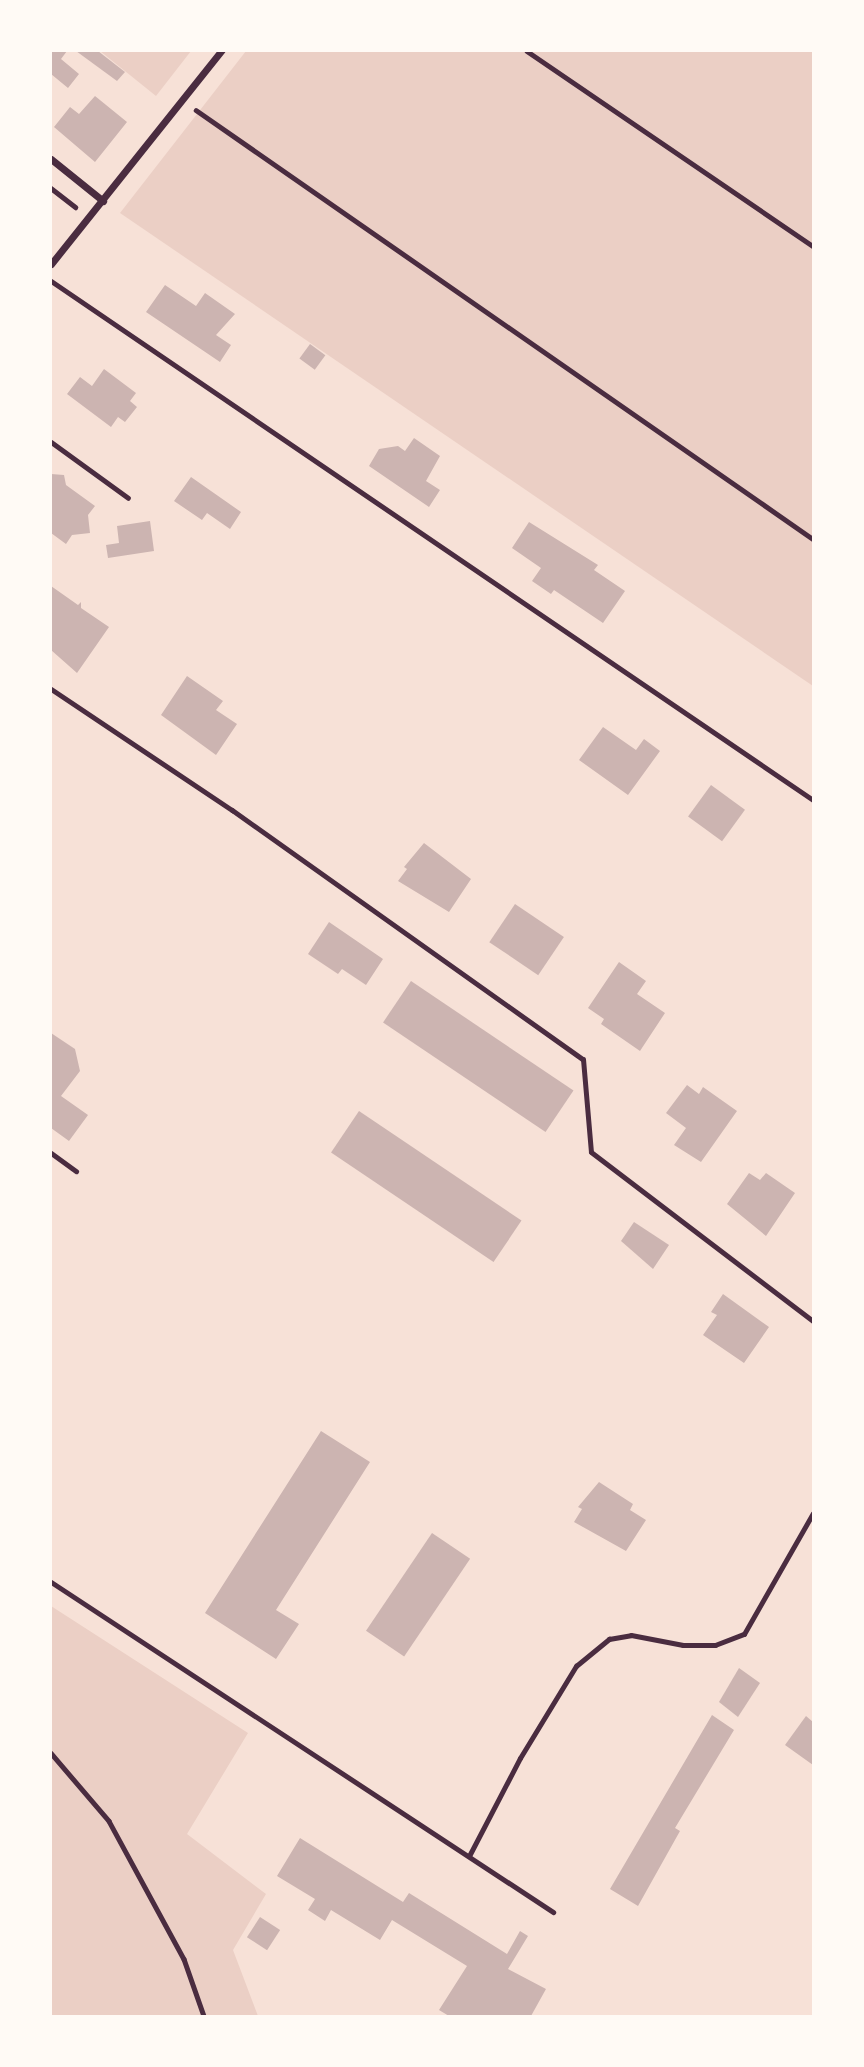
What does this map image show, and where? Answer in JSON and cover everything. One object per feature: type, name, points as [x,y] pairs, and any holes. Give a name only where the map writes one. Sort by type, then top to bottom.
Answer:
[{"type":"street","points":[[51,264],[221,51]]},
{"type":"street","points":[[51,159],[103,201]]},
{"type":"lane","points":[[51,281],[813,800]]},
{"type":"lane","points":[[51,442],[128,498]]},
{"type":"lane","points":[[51,689],[232,810],[583,1059],[591,1152],[813,1321]]},
{"type":"lane","points":[[51,1153],[76,1171]]},
{"type":"lane","points":[[469,1856],[520,1758],[576,1666],[609,1639],[631,1634],[715,1645],[744,1634],[813,1513]]},
{"type":"lane","points":[[51,1582],[554,1912]]},
{"type":"path","points":[[527,51],[813,246]]},
{"type":"path","points":[[198,112],[813,539]]},
{"type":"path","points":[[51,188],[89,217]]},
{"type":"path","points":[[51,1753],[109,1821],[184,1959],[204,2016]]},
{"type":"shaded area","points":[[100,51],[191,51],[156,96]]},
{"type":"shaded area","points":[[246,51],[813,51],[813,686],[120,213]]},
{"type":"shaded area","points":[[51,1606],[248,1733],[187,1834],[266,1894],[233,1950],[258,2016],[51,2016]]},
{"type":"building","points":[[51,51],[67,51],[61,59],[79,74],[68,88],[51,74]]},
{"type":"building","points":[[76,51],[98,51],[125,72],[117,81]]},
{"type":"building","points":[[95,96],[127,122],[95,162],[54,127],[70,107],[79,114]]},
{"type":"building","points":[[165,285],[196,306],[205,293],[235,314],[216,335],[231,345],[220,362],[146,312]]},
{"type":"building","points":[[310,344],[325,355],[315,370],[299,359]]},
{"type":"building","points":[[104,369],[136,393],[130,401],[137,407],[125,422],[118,417],[111,427],[67,394],[80,377],[92,386]]},
{"type":"building","points":[[414,438],[440,456],[426,481],[440,490],[429,507],[369,466],[379,449],[398,446],[405,451]]},
{"type":"building","points":[[51,474],[64,475],[66,485],[95,506],[88,515],[90,533],[72,535],[66,544],[51,533]]},
{"type":"building","points":[[191,477],[241,512],[230,529],[207,513],[202,520],[174,501]]},
{"type":"building","points":[[150,521],[154,551],[108,558],[106,545],[119,543],[117,526]]},
{"type":"building","points":[[529,522],[598,565],[594,570],[625,591],[603,623],[554,590],[551,594],[532,581],[541,568],[512,548]]},
{"type":"building","points":[[51,586],[78,605],[81,602],[81,608],[109,627],[77,673],[51,650]]},
{"type":"building","points":[[187,676],[223,701],[216,710],[237,724],[216,755],[161,715]]},
{"type":"building","points":[[603,727],[636,750],[644,739],[660,751],[628,795],[579,760]]},
{"type":"building","points":[[711,785],[745,810],[722,841],[688,817]]},
{"type":"building","points":[[424,843],[471,879],[449,912],[398,881],[407,869],[404,867]]},
{"type":"building","points":[[515,904],[564,937],[538,975],[489,942]]},
{"type":"building","points":[[329,922],[383,959],[366,985],[342,969],[338,974],[308,954]]},
{"type":"building","points":[[619,962],[646,981],[637,994],[665,1013],[640,1051],[601,1024],[604,1019],[588,1008]]},
{"type":"building","points":[[411,981],[573,1091],[546,1132],[383,1022]]},
{"type":"building","points":[[51,1033],[75,1049],[80,1071],[61,1096],[88,1115],[69,1141],[51,1128]]},
{"type":"building","points":[[687,1085],[699,1094],[703,1087],[737,1111],[701,1162],[674,1145],[686,1128],[666,1113]]},
{"type":"building","points":[[359,1111],[521,1221],[494,1262],[331,1152]]},
{"type":"building","points":[[749,1173],[760,1180],[766,1173],[795,1193],[766,1236],[727,1204]]},
{"type":"building","points":[[634,1222],[669,1245],[653,1269],[621,1241]]},
{"type":"building","points":[[723,1294],[769,1327],[744,1363],[703,1335],[717,1315],[711,1312]]},
{"type":"building","points":[[321,1431],[370,1462],[276,1610],[299,1624],[276,1659],[205,1613]]},
{"type":"building","points":[[599,1482],[633,1504],[630,1510],[646,1520],[626,1551],[574,1522],[582,1509],[578,1507]]},
{"type":"building","points":[[432,1533],[470,1559],[404,1657],[366,1631]]},
{"type":"building","points":[[739,1668],[760,1683],[738,1717],[719,1702]]},
{"type":"building","points":[[712,1715],[734,1730],[675,1828],[680,1831],[638,1906],[610,1889]]},
{"type":"building","points":[[806,1716],[813,1722],[813,1765],[785,1745]]},
{"type":"building","points":[[300,1838],[403,1902],[409,1893],[507,1954],[520,1931],[528,1936],[508,1969],[546,1989],[531,2016],[449,2016],[439,2010],[467,1966],[392,1920],[380,1940],[331,1910],[325,1921],[308,1910],[315,1899],[277,1876]]},
{"type":"building","points":[[260,1917],[280,1930],[267,1950],[247,1937]]}]
